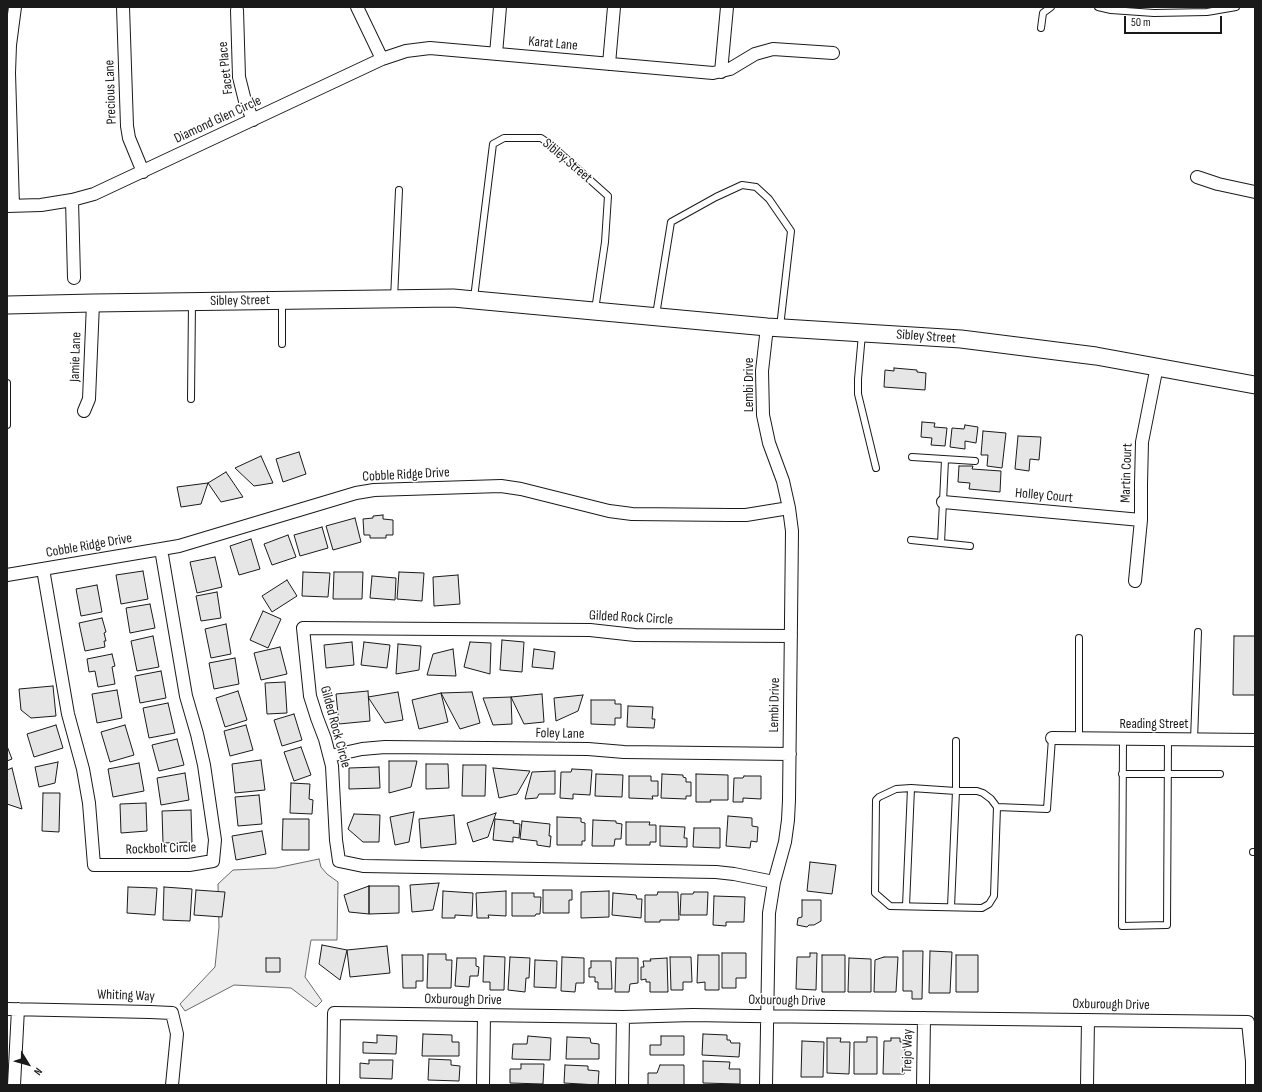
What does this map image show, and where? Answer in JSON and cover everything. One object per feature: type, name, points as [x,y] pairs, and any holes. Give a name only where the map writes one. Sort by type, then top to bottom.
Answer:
[{"type":"street","points":[[10,206],[9,73],[10,45],[15,7]]},
{"type":"street","name":"Precious Lane","points":[[123,7],[127,126],[129,138],[143,172]]},
{"type":"street","points":[[357,7],[382,59]]},
{"type":"street","points":[[496,54],[500,7]]},
{"type":"street","points":[[608,64],[614,7]]},
{"type":"street","points":[[727,7],[721,72],[739,64],[755,54],[773,49],[834,53]]},
{"type":"street","name":"Facet Place","points":[[237,10],[239,77],[245,101],[253,120]]},
{"type":"street","name":"Karat Lane","points":[[382,59],[406,52],[430,48],[703,73],[721,72]]},
{"type":"street","name":"Diamond Glen Circle","points":[[10,206],[41,205],[72,200],[94,194],[382,59]]},
{"type":"street","points":[[1196,177],[1232,188],[1255,192]]},
{"type":"street","points":[[72,200],[74,278]]},
{"type":"street","name":"Sibley Street","points":[[7,305],[454,298],[774,327],[976,340],[1088,355],[1255,385]]},
{"type":"street","name":"Jamie Lane","points":[[84,411],[89,399],[93,303]]},
{"type":"street","name":"Lembi Drive","points":[[766,1085],[769,912],[774,882],[785,842],[788,820],[790,754],[792,531],[783,481],[769,443],[763,415],[762,372],[774,327]]},
{"type":"street","name":"Martin Court","points":[[1135,581],[1141,520],[1142,442],[1156,366]]},
{"type":"street","name":"Cobble Ridge Drive","points":[[7,575],[179,546],[356,493],[374,490],[501,486],[522,489],[609,511],[632,514],[746,515],[789,508]]},
{"type":"street","name":"Holley Court","points":[[943,502],[1141,520]]},
{"type":"street","name":"Rockbolt Circle","points":[[43,569],[68,714],[83,769],[90,803],[94,865],[189,865],[213,861],[215,840],[204,765],[186,696],[161,549]]},
{"type":"street","name":"Gilded Rock Circle","points":[[774,882],[716,872],[363,866],[339,861],[336,840],[332,766],[325,739],[310,696],[303,628],[590,630],[635,635],[791,636]]},
{"type":"street","name":"Reading Street","points":[[1052,738],[1255,740]]},
{"type":"street","name":"Foley Lane","points":[[330,756],[362,749],[385,747],[588,749],[624,752],[790,754]]},
{"type":"street","points":[[12,1009],[14,1085]]},
{"type":"street","name":"Whiting Way","points":[[12,1009],[172,1013],[177,1034],[172,1085]]},
{"type":"street","name":"Oxburough Drive","points":[[333,1085],[334,1014],[624,1017],[693,1015],[1248,1022],[1252,1061],[1252,1085]]},
{"type":"street","points":[[483,1085],[484,1016]]},
{"type":"street","points":[[622,1085],[624,1017]]},
{"type":"street","name":"Trejo Way","points":[[923,1085],[924,1018]]},
{"type":"street","points":[[1087,1085],[1088,1020]]},
{"type":"lane","points":[[1041,28],[1043,13],[1051,7]]},
{"type":"lane","points":[[1098,7],[1111,10],[1154,13],[1207,12],[1236,7]]},
{"type":"lane","name":"Sibley Street","points":[[474,300],[493,144],[504,138],[541,138],[551,145],[608,196],[605,242],[595,311]]},
{"type":"lane","points":[[656,317],[671,222],[716,197],[742,185],[756,187],[769,199],[791,231],[774,327]]},
{"type":"lane","points":[[394,299],[400,190]]},
{"type":"lane","points":[[282,300],[282,344]]},
{"type":"lane","points":[[191,399],[192,302]]},
{"type":"lane","points":[[862,332],[858,394],[876,468]]},
{"type":"lane","points":[[7,383],[7,425]]},
{"type":"lane","points":[[912,458],[975,462]]},
{"type":"lane","points":[[941,543],[945,460]]},
{"type":"lane","points":[[911,540],[970,546]]},
{"type":"lane","points":[[1194,740],[1198,632]]},
{"type":"lane","points":[[1079,739],[1080,638]]},
{"type":"lane","points":[[997,807],[1047,809],[1052,738]]},
{"type":"lane","points":[[1123,739],[1122,926],[1167,925],[1168,740]]},
{"type":"lane","points":[[951,907],[956,791],[956,741]]},
{"type":"lane","points":[[1122,774],[1220,774]]},
{"type":"lane","points":[[906,906],[911,788]]},
{"type":"lane","points":[[911,788],[956,791],[977,790],[983,792],[997,807],[994,896],[989,904],[982,908],[890,906],[875,893],[876,800],[896,789],[911,788]]},
{"type":"shaded area","points":[[319,859],[321,867],[327,874],[338,882],[337,940],[311,940],[305,977],[322,1001],[316,1007],[291,988],[234,985],[185,1011],[180,1004],[215,967],[219,927],[218,884],[233,870],[276,868]]},
{"type":"building","points":[[894,368],[917,370],[917,372],[926,373],[925,390],[884,387],[885,370],[894,371]]},
{"type":"building","points":[[922,422],[935,423],[934,427],[947,428],[945,446],[931,445],[932,438],[921,437]]},
{"type":"building","points":[[965,425],[978,427],[976,443],[965,441],[965,449],[950,447],[952,428],[964,429]]},
{"type":"building","points":[[983,431],[1006,433],[1002,468],[987,466],[988,455],[981,455]]},
{"type":"building","points":[[1018,436],[1041,437],[1039,460],[1030,459],[1029,471],[1015,469]]},
{"type":"building","points":[[299,452],[306,474],[283,482],[276,459]]},
{"type":"building","points":[[261,456],[273,483],[254,486],[235,468]]},
{"type":"building","points":[[959,466],[973,466],[972,469],[1001,471],[1000,492],[969,489],[970,483],[958,482]]},
{"type":"building","points":[[226,472],[243,497],[221,502],[208,483]]},
{"type":"building","points":[[208,483],[201,504],[181,507],[177,487]]},
{"type":"building","points":[[383,515],[383,519],[393,520],[393,535],[386,535],[386,538],[370,538],[370,535],[364,535],[363,519]]},
{"type":"building","points":[[355,518],[361,542],[333,550],[326,526]]},
{"type":"building","points":[[322,527],[328,548],[300,556],[294,535]]},
{"type":"building","points":[[288,535],[296,557],[272,565],[264,544]]},
{"type":"building","points":[[251,539],[260,569],[239,575],[230,546]]},
{"type":"building","points":[[215,557],[222,587],[197,593],[190,562]]},
{"type":"building","points":[[143,571],[148,599],[121,604],[116,575]]},
{"type":"building","points":[[303,572],[330,573],[328,597],[302,596]]},
{"type":"building","points":[[334,572],[363,572],[362,599],[333,599]]},
{"type":"building","points":[[399,572],[424,573],[422,601],[397,599]]},
{"type":"building","points":[[458,575],[460,604],[434,606],[433,577]]},
{"type":"building","points":[[372,576],[396,578],[395,600],[370,598]]},
{"type":"building","points":[[287,580],[297,596],[272,612],[262,596]]},
{"type":"building","points":[[97,585],[102,612],[81,616],[76,589]]},
{"type":"building","points":[[217,592],[221,618],[201,621],[196,596]]},
{"type":"building","points":[[150,604],[155,628],[130,633],[126,608]]},
{"type":"building","points":[[263,611],[281,619],[268,648],[250,640]]},
{"type":"building","points":[[102,618],[106,632],[104,633],[106,641],[104,641],[105,647],[85,651],[79,623]]},
{"type":"building","points":[[226,624],[231,654],[211,658],[205,629]]},
{"type":"building","points":[[153,636],[159,667],[137,671],[131,641]]},
{"type":"building","points":[[1234,636],[1255,636],[1255,695],[1233,695]]},
{"type":"building","points":[[502,640],[524,642],[522,672],[500,670]]},
{"type":"building","points":[[352,642],[354,665],[326,668],[324,645]]},
{"type":"building","points":[[364,642],[390,645],[387,668],[361,665]]},
{"type":"building","points":[[470,642],[491,643],[490,674],[464,667]]},
{"type":"building","points":[[398,644],[421,646],[419,670],[396,674]]},
{"type":"building","points":[[280,647],[287,674],[261,680],[254,653]]},
{"type":"building","points":[[453,649],[456,676],[427,675],[433,654]]},
{"type":"building","points":[[534,649],[555,652],[553,669],[532,667]]},
{"type":"building","points":[[112,654],[115,666],[112,667],[115,684],[98,687],[95,671],[89,672],[87,659]]},
{"type":"building","points":[[235,658],[239,684],[214,689],[209,663]]},
{"type":"building","points":[[161,671],[166,698],[140,703],[135,676]]},
{"type":"building","points":[[285,682],[287,713],[267,714],[265,683]]},
{"type":"building","points":[[53,686],[56,716],[31,718],[21,710],[19,689]]},
{"type":"building","points":[[117,690],[122,718],[97,723],[92,694]]},
{"type":"building","points":[[238,691],[247,720],[225,727],[216,698]]},
{"type":"building","points":[[368,691],[370,721],[339,724],[336,694]]},
{"type":"building","points":[[398,692],[403,720],[385,723],[368,697]]},
{"type":"building","points":[[472,692],[480,723],[460,729],[441,693]]},
{"type":"building","points":[[441,693],[448,722],[419,729],[412,700]]},
{"type":"building","points":[[542,694],[544,722],[524,724],[511,697]]},
{"type":"building","points":[[583,695],[578,711],[556,721],[554,698]]},
{"type":"building","points":[[511,697],[512,724],[493,725],[483,698]]},
{"type":"building","points":[[591,700],[615,700],[615,704],[621,704],[621,718],[615,718],[615,725],[591,724]]},
{"type":"building","points":[[168,703],[175,733],[149,738],[143,708]]},
{"type":"building","points":[[628,706],[653,707],[652,719],[655,719],[654,728],[627,727]]},
{"type":"building","points":[[294,714],[302,740],[282,746],[274,720]]},
{"type":"building","points":[[56,725],[63,748],[34,757],[27,734]]},
{"type":"building","points":[[125,725],[134,755],[110,762],[101,732]]},
{"type":"building","points":[[246,725],[253,750],[230,756],[224,731]]},
{"type":"building","points":[[177,739],[184,765],[159,771],[152,745]]},
{"type":"building","points":[[7,746],[12,759],[7,761]]},
{"type":"building","points":[[301,747],[311,775],[294,781],[284,752]]},
{"type":"building","points":[[261,760],[265,790],[235,793],[232,764]]},
{"type":"building","points":[[389,761],[417,761],[411,787],[389,793]]},
{"type":"building","points":[[58,762],[55,783],[39,787],[35,767]]},
{"type":"building","points":[[139,763],[144,791],[113,797],[108,769]]},
{"type":"building","points":[[426,764],[448,764],[449,788],[426,789]]},
{"type":"building","points":[[463,765],[486,765],[485,796],[462,796]]},
{"type":"building","points":[[379,767],[380,788],[349,789],[349,768]]},
{"type":"building","points":[[12,768],[22,809],[7,804],[7,770]]},
{"type":"building","points":[[493,768],[530,771],[517,794],[499,798]]},
{"type":"building","points":[[572,769],[592,770],[590,795],[573,794],[573,799],[560,798],[561,772],[571,772]]},
{"type":"building","points":[[555,771],[555,794],[539,794],[537,798],[525,799],[532,772]]},
{"type":"building","points":[[185,773],[189,800],[161,805],[157,778]]},
{"type":"building","points":[[596,774],[623,775],[622,797],[595,796]]},
{"type":"building","points":[[662,774],[683,775],[683,777],[686,778],[686,782],[691,782],[691,796],[686,796],[686,799],[661,798]]},
{"type":"building","points":[[696,774],[728,775],[728,800],[696,802]]},
{"type":"building","points":[[629,776],[651,776],[651,781],[658,781],[658,796],[652,796],[653,799],[629,798]]},
{"type":"building","points":[[744,776],[761,776],[761,799],[743,798],[743,802],[733,802],[734,778],[743,778]]},
{"type":"building","points":[[291,783],[310,784],[309,799],[313,800],[312,814],[290,813]]},
{"type":"building","points":[[43,793],[60,793],[59,832],[42,831]]},
{"type":"building","points":[[259,795],[262,824],[238,826],[235,797]]},
{"type":"building","points":[[146,803],[147,831],[121,833],[120,804]]},
{"type":"building","points":[[191,810],[192,842],[163,843],[162,811]]},
{"type":"building","points":[[414,812],[409,842],[395,845],[390,817]]},
{"type":"building","points":[[496,813],[488,837],[473,842],[467,823]]},
{"type":"building","points":[[354,814],[380,815],[379,842],[363,842],[348,829]]},
{"type":"building","points":[[454,815],[456,844],[421,848],[419,819]]},
{"type":"building","points":[[728,816],[752,818],[752,826],[758,827],[757,842],[751,841],[750,848],[726,846]]},
{"type":"building","points":[[557,817],[581,818],[581,822],[585,823],[585,841],[582,841],[582,845],[557,845]]},
{"type":"building","points":[[283,819],[309,819],[309,850],[282,850]]},
{"type":"building","points":[[495,819],[514,821],[513,823],[520,824],[519,838],[513,837],[513,842],[493,840]]},
{"type":"building","points":[[593,820],[616,821],[616,823],[622,824],[621,839],[615,839],[614,846],[592,846]]},
{"type":"building","points":[[522,821],[550,824],[550,847],[537,845],[537,841],[520,839]]},
{"type":"building","points":[[626,822],[650,822],[649,825],[656,825],[656,842],[650,842],[650,845],[626,845]]},
{"type":"building","points":[[660,826],[685,827],[684,838],[687,838],[687,847],[660,846]]},
{"type":"building","points":[[694,828],[720,828],[720,848],[693,847]]},
{"type":"building","points":[[262,831],[266,854],[236,860],[232,836]]},
{"type":"building","points":[[810,862],[836,865],[832,894],[807,891]]},
{"type":"building","points":[[439,883],[433,910],[412,912],[410,885]]},
{"type":"building","points":[[369,886],[369,914],[349,912],[344,895]]},
{"type":"building","points":[[369,886],[399,886],[399,913],[369,914]]},
{"type":"building","points":[[128,887],[157,888],[155,915],[127,913]]},
{"type":"building","points":[[164,887],[192,889],[190,921],[163,920]]},
{"type":"building","points":[[196,890],[225,892],[222,917],[194,915]]},
{"type":"building","points":[[543,890],[572,890],[572,900],[569,900],[569,913],[543,913]]},
{"type":"building","points":[[443,891],[473,893],[472,916],[455,915],[455,918],[442,918]]},
{"type":"building","points":[[506,891],[506,916],[488,915],[489,918],[477,918],[476,893]]},
{"type":"building","points":[[609,891],[609,917],[581,918],[581,892]]},
{"type":"building","points":[[658,892],[678,892],[679,920],[645,922],[645,895],[657,895]]},
{"type":"building","points":[[694,892],[708,892],[707,915],[680,915],[681,894],[693,894]]},
{"type":"building","points":[[512,893],[534,893],[534,897],[541,897],[540,914],[536,914],[535,916],[512,916]]},
{"type":"building","points":[[613,893],[636,895],[637,899],[642,899],[641,918],[612,915]]},
{"type":"building","points":[[714,896],[745,897],[744,922],[726,922],[726,926],[713,925]]},
{"type":"building","points":[[802,900],[821,900],[821,921],[807,927],[797,925],[798,918],[802,917]]},
{"type":"building","points":[[322,945],[347,950],[340,980],[319,964]]},
{"type":"building","points":[[387,946],[390,973],[350,977],[347,950]]},
{"type":"building","points":[[903,951],[923,951],[922,999],[912,999],[912,991],[903,991]]},
{"type":"building","points":[[930,951],[952,952],[950,993],[929,993]]},
{"type":"building","points":[[722,953],[746,953],[746,978],[736,978],[736,988],[722,988]]},
{"type":"building","points":[[810,953],[817,953],[816,990],[796,989],[797,957],[810,957]]},
{"type":"building","points":[[428,954],[446,954],[446,960],[452,960],[451,988],[427,988]]},
{"type":"building","points":[[402,955],[423,955],[423,981],[416,981],[416,988],[403,988]]},
{"type":"building","points":[[698,955],[719,955],[719,990],[705,990],[705,982],[697,983]]},
{"type":"building","points":[[822,955],[845,955],[845,992],[822,992]]},
{"type":"building","points":[[956,955],[978,955],[978,992],[956,992]]},
{"type":"building","points":[[484,956],[505,957],[504,990],[490,990],[490,982],[483,982]]},
{"type":"building","points":[[510,957],[530,958],[529,978],[526,978],[525,992],[508,990]]},
{"type":"building","points":[[562,957],[584,958],[584,983],[576,983],[575,992],[561,991]]},
{"type":"building","points":[[670,957],[691,957],[692,982],[683,982],[683,990],[671,990]]},
{"type":"building","points":[[884,957],[898,957],[896,992],[874,992],[875,960]]},
{"type":"building","points":[[266,958],[280,958],[280,972],[266,972]]},
{"type":"building","points":[[457,958],[476,958],[476,966],[479,967],[478,976],[470,976],[469,987],[455,986]]},
{"type":"building","points":[[616,958],[638,958],[638,983],[630,984],[629,992],[615,992]]},
{"type":"building","points":[[667,958],[668,992],[650,992],[650,982],[646,982],[646,979],[641,980],[641,967],[644,967],[643,961]]},
{"type":"building","points":[[849,958],[871,959],[871,992],[848,992]]},
{"type":"building","points":[[535,960],[557,961],[556,988],[534,987]]},
{"type":"building","points":[[591,961],[611,961],[612,989],[598,989],[598,982],[595,982],[595,977],[589,977]]},
{"type":"building","points":[[423,1034],[452,1035],[452,1042],[459,1042],[459,1056],[422,1056]]},
{"type":"building","points":[[703,1034],[727,1035],[727,1040],[730,1040],[731,1043],[740,1043],[739,1057],[702,1055]]},
{"type":"building","points":[[377,1035],[397,1036],[396,1054],[363,1053],[363,1042],[377,1043]]},
{"type":"building","points":[[528,1036],[551,1038],[550,1060],[512,1059],[513,1044],[527,1044]]},
{"type":"building","points":[[661,1036],[684,1036],[684,1055],[650,1055],[650,1045],[661,1045]]},
{"type":"building","points":[[567,1037],[590,1038],[591,1043],[599,1044],[599,1059],[566,1059]]},
{"type":"building","points":[[867,1037],[877,1037],[877,1074],[854,1074],[854,1042],[867,1042]]},
{"type":"building","points":[[827,1038],[841,1038],[840,1042],[850,1042],[849,1074],[827,1073]]},
{"type":"building","points":[[891,1038],[900,1038],[900,1042],[905,1042],[904,1074],[883,1074],[884,1041],[891,1041]]},
{"type":"building","points":[[802,1041],[824,1042],[823,1077],[801,1077]]},
{"type":"building","points":[[429,1059],[451,1060],[451,1065],[460,1066],[459,1081],[428,1080]]},
{"type":"building","points":[[369,1060],[393,1060],[392,1079],[360,1078],[360,1063],[369,1064]]},
{"type":"building","points":[[703,1061],[730,1062],[729,1069],[740,1069],[740,1084],[703,1083]]},
{"type":"building","points":[[521,1064],[544,1064],[543,1084],[510,1083],[510,1069],[521,1069]]},
{"type":"building","points":[[565,1065],[588,1066],[588,1070],[599,1071],[598,1085],[564,1083]]},
{"type":"building","points":[[660,1065],[684,1065],[684,1085],[648,1085],[648,1073],[657,1073]]}]
